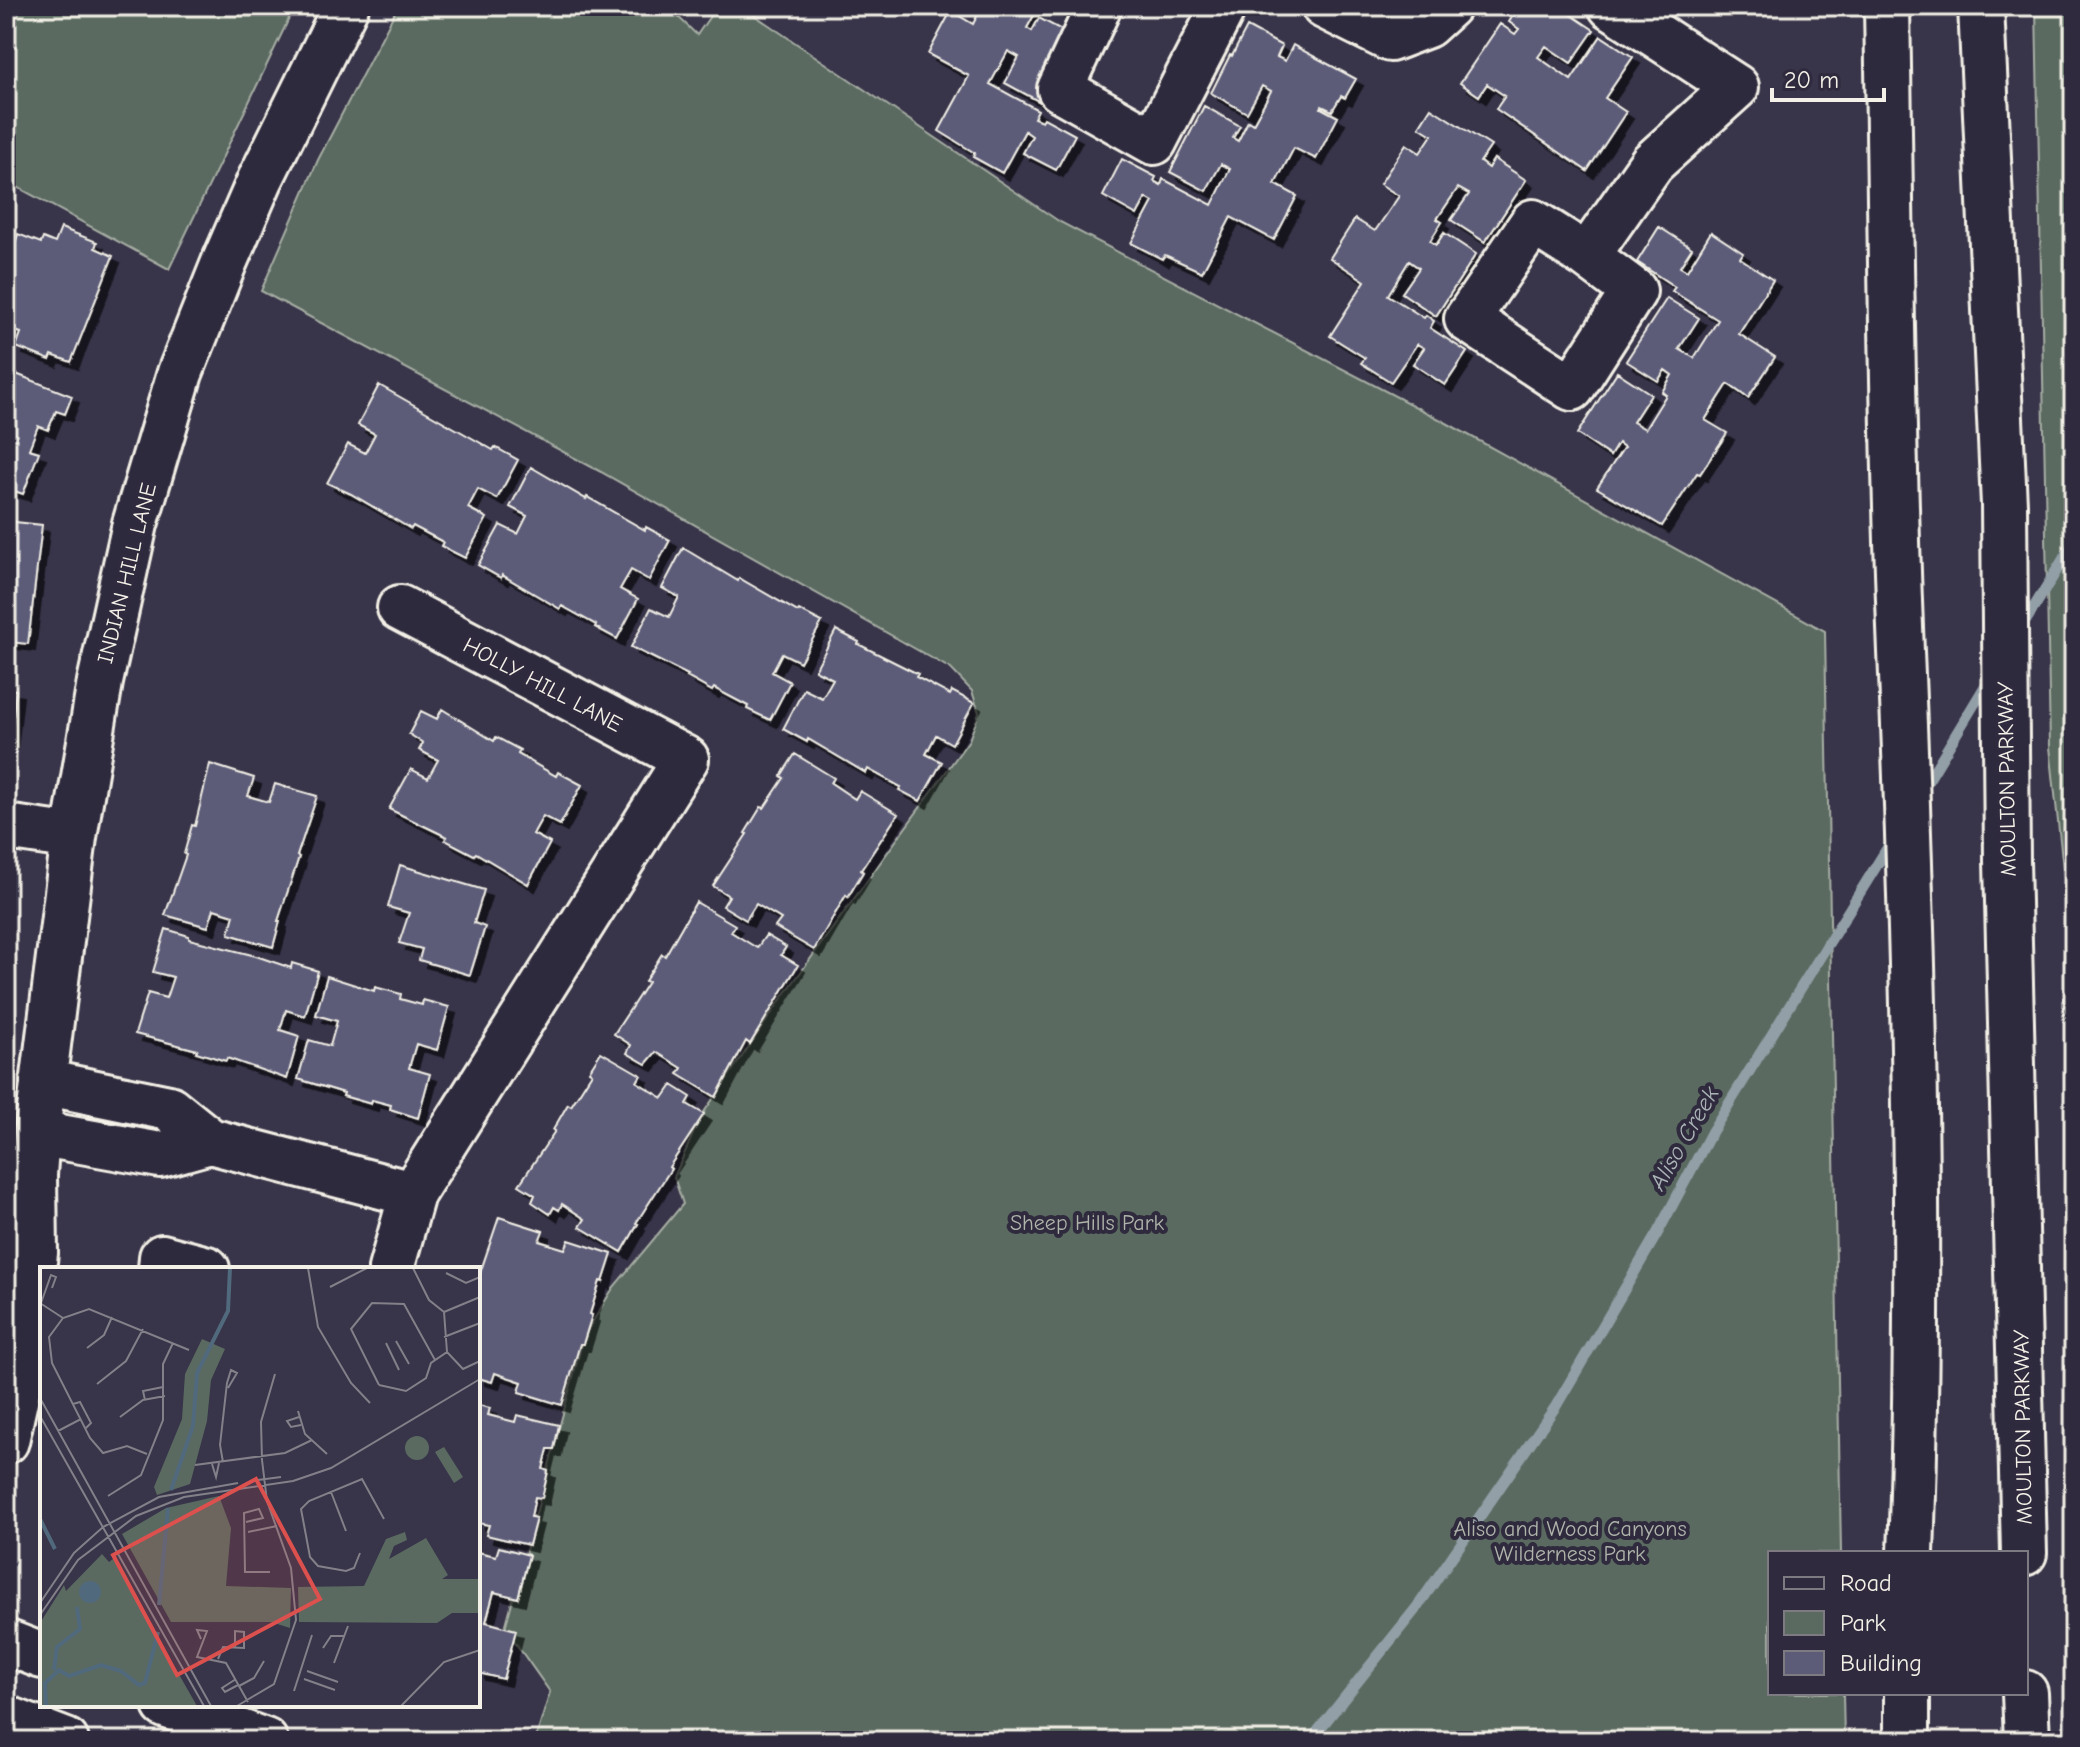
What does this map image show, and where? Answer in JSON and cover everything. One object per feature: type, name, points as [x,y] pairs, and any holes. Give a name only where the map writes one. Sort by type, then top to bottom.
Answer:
[{"type":"street","name":"INDIAN HILL LANE","points":[[6,1441],[20,1378],[35,1253],[36,1154],[74,837],[100,682],[135,524],[180,373],[260,180],[346,6]]},
{"type":"street","points":[[1099,6],[1060,89],[1154,142],[1224,6]]},
{"type":"street","points":[[1324,6],[1390,39],[1427,25],[1448,6]]},
{"type":"street","points":[[1587,256],[1652,163],[1736,87],[1611,6]]},
{"type":"street","points":[[1887,6],[1903,699],[1914,1005],[1916,1433],[1911,1551]]},
{"type":"street","name":"MOULTON PARKWAY","points":[[1981,6],[2004,505],[2007,861],[2024,1551]]},
{"type":"street","name":"HOLLY HILL LANE","points":[[400,608],[686,759],[412,1194]]},
{"type":"street","points":[[6,827],[74,837]]},
{"type":"street","points":[[43,1082],[169,1108],[210,1141],[412,1194],[392,1267]]},
{"type":"street","points":[[36,1154],[160,1155],[210,1141]]},
{"type":"street","name":"INDIAN HILL LANE","points":[[6,1258],[36,1154]]},
{"type":"street","points":[[161,1267],[162,1257],[200,1267]]},
{"type":"street","points":[[6,1642],[40,1655]]},
{"type":"street","points":[[1907,1695],[1907,1741]]},
{"type":"street","points":[[2025,1695],[2027,1741]]},
{"type":"street","points":[[171,1707],[265,1741]]},
{"type":"street","points":[[6,1718],[66,1741]]},
{"type":"green space","points":[[6,6],[295,6],[169,269],[6,181]]},
{"type":"green space","name":"Sheep Hills Park","points":[[398,6],[667,6],[697,35],[717,6],[741,6],[1060,222],[1443,421],[1825,631],[1841,1551],[1768,1551],[1768,1695],[1843,1695],[1844,1741],[535,1741],[550,1692],[505,1628],[584,1336],[613,1288],[683,1204],[674,1177],[700,1118],[782,998],[969,740],[979,713],[972,691],[951,669],[601,472],[261,291],[318,160]]},
{"type":"green space","points":[[2036,6],[2074,6],[2074,1116],[2064,878],[2050,747]]},
{"type":"building","points":[[982,6],[1035,6],[1038,8],[1027,28],[1032,31],[1039,18],[1075,37],[1040,102],[1005,83],[1019,57],[1008,51],[990,84],[1038,110],[1034,118],[1042,121],[1044,118],[1075,135],[1056,170],[1023,153],[1032,136],[1025,131],[1002,173],[973,157],[975,153],[939,131],[969,76],[928,54],[951,11],[973,24]]},
{"type":"building","points":[[1048,6],[1091,6],[1082,24]]},
{"type":"building","points":[[1519,6],[1558,6],[1594,30],[1571,63],[1546,46],[1538,57],[1571,80],[1601,36],[1633,57],[1605,98],[1626,112],[1587,171],[1496,109],[1505,96],[1487,84],[1479,96],[1460,83],[1500,24],[1515,34],[1519,29],[1509,22]]},
{"type":"building","points":[[1247,27],[1282,46],[1277,57],[1285,61],[1293,45],[1356,79],[1345,98],[1341,96],[1332,111],[1321,108],[1338,117],[1316,159],[1294,148],[1275,184],[1297,196],[1274,240],[1231,217],[1202,272],[1165,255],[1162,259],[1131,243],[1153,202],[1146,198],[1137,215],[1103,196],[1122,159],[1156,177],[1154,181],[1161,185],[1163,179],[1212,205],[1230,169],[1221,164],[1206,191],[1170,172],[1204,106],[1240,126],[1233,138],[1238,141],[1248,121],[1253,124],[1271,91],[1262,86],[1247,113],[1211,93]]},
{"type":"building","points":[[1431,108],[1491,146],[1480,162],[1488,168],[1494,159],[1526,180],[1485,242],[1451,220],[1469,194],[1458,188],[1437,219],[1442,222],[1430,241],[1436,245],[1444,233],[1476,254],[1436,316],[1402,293],[1419,268],[1409,261],[1388,295],[1424,318],[1426,315],[1434,321],[1430,328],[1467,352],[1445,385],[1413,364],[1424,348],[1417,344],[1391,382],[1361,363],[1365,358],[1330,336],[1365,281],[1330,258],[1355,219],[1375,231],[1399,196],[1380,184],[1406,144],[1420,153],[1432,135],[1419,127]]},
{"type":"building","points":[[1659,227],[1692,248],[1680,267],[1687,271],[1711,232],[1743,253],[1740,258],[1773,280],[1739,334],[1775,357],[1748,398],[1728,384],[1705,420],[1727,433],[1662,526],[1597,488],[1624,447],[1618,443],[1610,456],[1577,434],[1617,372],[1651,394],[1633,422],[1645,429],[1666,395],[1662,392],[1672,375],[1665,370],[1658,381],[1626,361],[1667,298],[1699,318],[1679,349],[1694,358],[1718,320],[1672,291],[1675,287],[1637,262]]},
{"type":"building","points":[[61,228],[97,242],[95,248],[113,256],[71,362],[52,355],[50,360],[16,347],[21,333],[9,329],[11,325],[6,323],[6,272],[18,234],[41,243],[43,238],[55,243]]},
{"type":"building","points":[[6,370],[72,396],[65,414],[56,411],[48,430],[38,426],[29,449],[39,452],[23,494],[6,488]]},
{"type":"building","points":[[379,385],[493,450],[495,447],[518,460],[497,499],[478,489],[468,508],[487,518],[465,558],[441,546],[443,542],[413,526],[411,529],[327,483],[348,444],[365,453],[375,434],[358,425]]},
{"type":"building","points":[[531,467],[645,530],[646,527],[670,540],[649,580],[631,570],[620,589],[638,599],[617,639],[562,606],[560,609],[502,575],[501,578],[478,565],[500,525],[518,534],[527,516],[510,507]]},
{"type":"building","points":[[6,521],[42,525],[28,644],[9,642],[8,648],[6,648]]},
{"type":"building","points":[[683,548],[738,581],[739,578],[798,612],[822,622],[800,662],[782,653],[772,672],[790,682],[770,720],[631,647],[651,608],[669,617],[679,597],[662,588]]},
{"type":"building","points":[[836,630],[950,695],[952,691],[974,703],[952,744],[936,735],[926,754],[942,762],[920,801],[868,769],[866,773],[808,739],[807,742],[783,729],[804,689],[822,698],[833,679],[815,670]]},
{"type":"building","points":[[6,688],[16,690],[10,743],[6,742]]},
{"type":"building","points":[[442,709],[494,741],[496,737],[520,750],[518,754],[556,776],[558,772],[582,785],[560,825],[543,816],[533,834],[550,843],[528,884],[476,853],[474,855],[445,840],[447,837],[389,809],[411,769],[428,778],[438,760],[419,750],[423,743],[409,734],[421,711],[437,719]]},
{"type":"building","points":[[795,754],[834,778],[831,783],[855,799],[860,791],[898,814],[814,950],[775,927],[781,919],[756,904],[746,920],[723,906],[729,896],[713,886],[761,807],[764,808],[784,778],[781,776]]},
{"type":"building","points":[[210,764],[254,778],[248,796],[269,802],[275,784],[317,796],[278,921],[273,947],[229,934],[234,915],[214,909],[208,927],[165,915],[186,855],[192,825],[195,826]]},
{"type":"building","points":[[400,865],[484,890],[474,923],[485,927],[470,975],[419,960],[422,949],[399,943],[409,913],[388,907]]},
{"type":"building","points":[[696,902],[735,925],[731,932],[757,948],[766,935],[786,947],[781,955],[798,965],[750,1044],[746,1041],[716,1097],[678,1074],[682,1068],[656,1052],[646,1064],[627,1053],[631,1045],[614,1034]]},
{"type":"building","points":[[166,929],[189,936],[189,939],[291,968],[292,963],[318,971],[305,1016],[286,1010],[280,1030],[299,1036],[287,1079],[227,1058],[226,1061],[135,1034],[148,993],[166,998],[173,977],[153,972]]},
{"type":"building","points":[[327,976],[374,991],[375,987],[401,994],[400,999],[422,1005],[423,1000],[449,1007],[437,1050],[416,1044],[409,1068],[430,1074],[418,1118],[390,1109],[391,1105],[372,1100],[371,1104],[298,1079],[309,1040],[330,1046],[337,1021],[316,1015]]},
{"type":"building","points":[[601,1052],[641,1075],[637,1082],[663,1098],[672,1085],[691,1097],[687,1104],[704,1114],[669,1167],[671,1169],[636,1223],[622,1252],[580,1227],[585,1219],[562,1204],[559,1210],[554,1207],[550,1214],[532,1202],[535,1195],[519,1185],[555,1131],[568,1104],[571,1106],[592,1073],[589,1071]]},
{"type":"building","points":[[499,1217],[543,1231],[539,1241],[565,1249],[569,1240],[612,1254],[603,1282],[600,1281],[562,1405],[519,1392],[522,1382],[495,1373],[492,1382],[480,1379],[480,1273]]},
{"type":"building","points":[[480,1406],[490,1408],[488,1415],[515,1422],[517,1415],[559,1425],[554,1449],[548,1449],[543,1469],[548,1471],[542,1498],[535,1497],[531,1517],[536,1518],[529,1545],[486,1535],[489,1525],[480,1523]]},
{"type":"building","points":[[499,1547],[529,1555],[518,1598],[494,1592],[486,1622],[516,1630],[503,1679],[480,1673],[480,1552],[496,1556]]},
{"type":"waterway","name":"Aliso Creek","points":[[2020,630],[2074,542]]},
{"type":"waterway","name":"Aliso Creek","points":[[1920,794],[1990,678]]},
{"type":"waterway","name":"Aliso Creek","points":[[1310,1741],[1418,1606],[1556,1406],[1658,1232],[1711,1133],[1893,839]]},
{"type":"park label","name":"Aliso and Wood Canyons Wilderness Park","points":[[1570,1540]]}]
